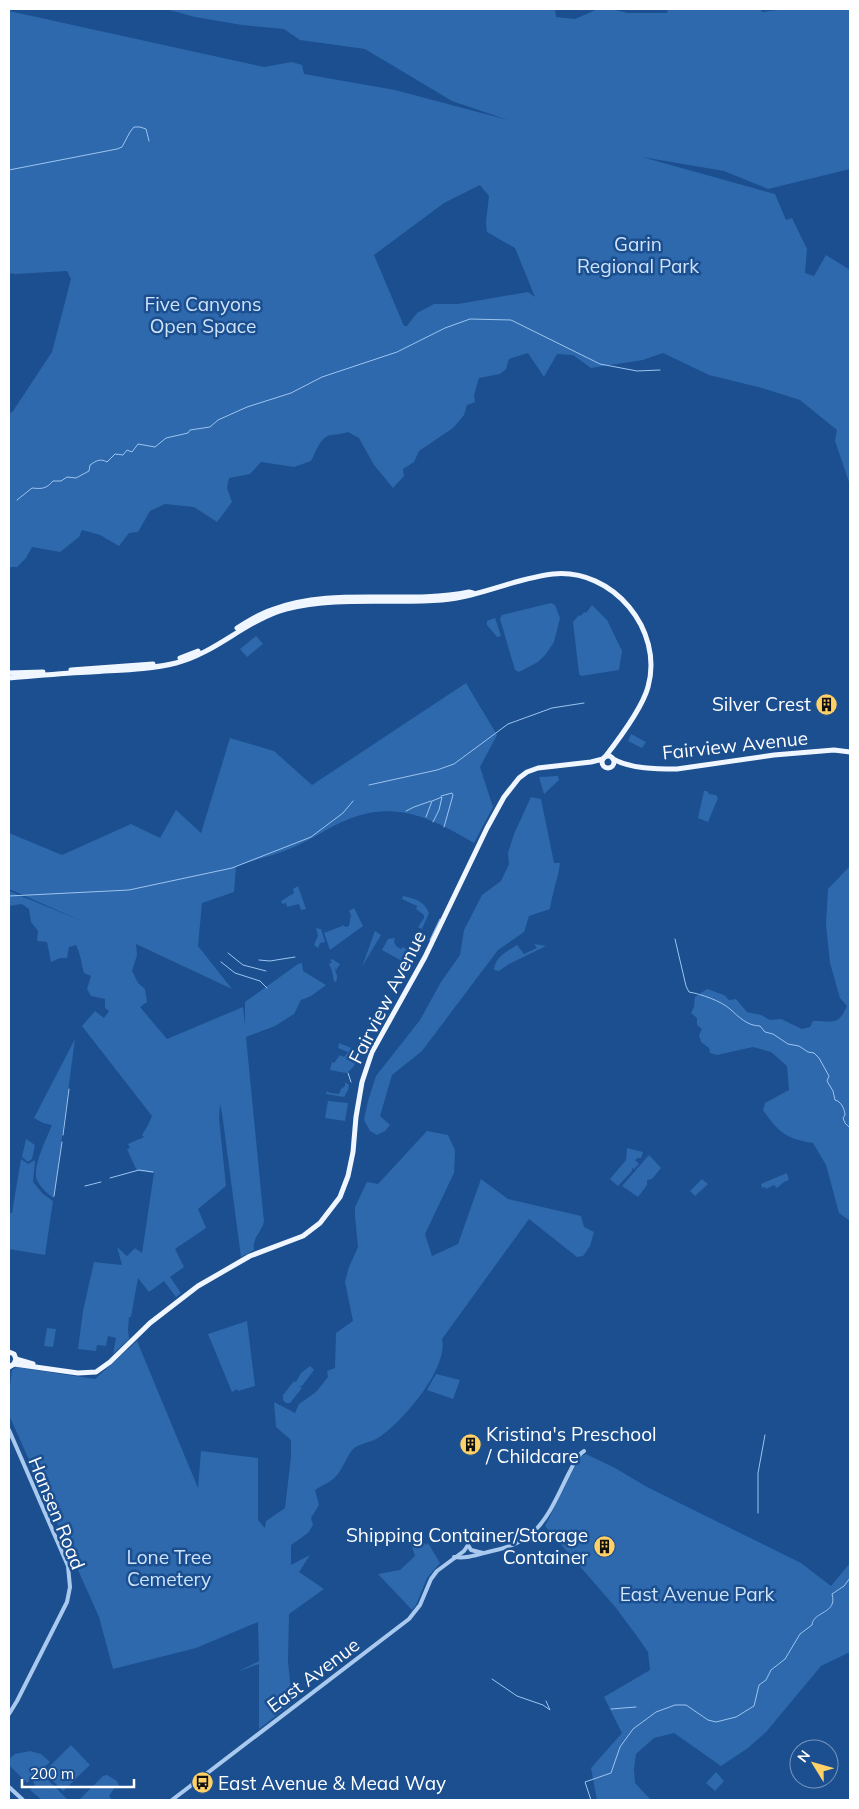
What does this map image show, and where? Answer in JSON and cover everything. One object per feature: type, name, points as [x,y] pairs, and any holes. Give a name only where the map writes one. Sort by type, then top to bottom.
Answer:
[{"type":"main road","points":[[9,678],[139,669],[176,663],[203,653],[260,620],[284,610],[311,604],[440,600],[469,596],[553,574],[570,574],[582,576],[606,587],[619,596],[631,608],[647,638],[651,669],[648,687],[643,700],[616,743],[604,758],[602,765]]},
{"type":"main road","points":[[9,673],[168,662],[204,649],[255,617],[270,610],[312,600],[442,596],[468,592],[473,594]]},
{"type":"main road","points":[[612,766],[616,743]]},
{"type":"main road","name":"Fairview Avenue","points":[[591,762],[607,768],[623,764],[677,769],[774,755],[834,750],[850,752]]},
{"type":"main road","name":"Fairview Avenue","points":[[11,1365],[36,1366],[78,1373],[96,1372],[110,1362],[150,1324],[198,1286],[250,1256],[303,1236],[320,1223],[340,1197],[348,1176],[362,1082],[372,1052],[425,957],[487,828],[504,797],[512,785],[527,772],[538,768],[591,762],[604,758],[612,758],[623,764]]},
{"type":"main road","points":[[9,1352],[14,1354],[11,1365]]},
{"type":"street","name":"Hansen Road","points":[[9,1430],[68,1566],[70,1577],[66,1602],[9,1714]]},
{"type":"street","points":[[454,1558],[463,1558],[498,1550],[526,1539],[537,1530],[548,1516],[576,1459],[584,1451]]},
{"type":"street","name":"East Avenue","points":[[172,1800],[409,1619],[420,1606],[434,1575],[468,1545],[471,1550],[483,1553]]},
{"type":"street","points":[[9,1787],[23,1800]]},
{"type":"green space","points":[[166,9],[555,9],[556,17],[575,19],[598,9],[610,9],[628,13],[667,13],[668,9],[761,9],[762,12],[785,9],[850,9],[850,169],[768,189],[724,171],[642,157],[775,194],[786,220],[792,218],[807,249],[805,273],[814,276],[826,255],[850,270],[850,485],[835,441],[837,430],[800,400],[762,388],[709,375],[663,353],[643,360],[591,368],[573,355],[557,354],[544,377],[528,353],[509,359],[506,369],[500,374],[479,378],[474,395],[475,402],[467,405],[464,415],[453,428],[419,451],[414,462],[403,469],[404,476],[393,488],[374,465],[359,438],[348,432],[331,435],[321,442],[311,461],[294,467],[261,462],[250,474],[229,478],[227,488],[232,502],[217,522],[194,507],[165,504],[150,511],[138,532],[129,533],[119,546],[100,535],[82,530],[79,537],[60,552],[32,547],[26,558],[17,567],[9,567],[9,414],[13,411],[52,352],[71,279],[67,271],[9,273],[9,11],[264,67],[292,62],[302,65],[304,74],[395,90],[508,120],[452,101],[365,49],[300,40],[284,29],[242,25],[195,17]],"holes":[[[480,185],[489,196],[486,222],[487,232],[515,248],[535,297],[528,292],[458,304],[434,304],[417,313],[407,326],[404,326],[374,255],[444,203]]]},
{"type":"green space","points":[[551,603],[555,605],[560,618],[554,642],[538,662],[519,672],[515,670],[500,619],[502,615]]},
{"type":"green space","points":[[592,605],[607,620],[622,651],[619,670],[581,676],[579,674],[573,622],[579,615],[581,616],[584,612],[586,613]]},
{"type":"green space","points":[[495,618],[501,636],[497,637],[487,625],[487,621]]},
{"type":"green space","points":[[256,636],[263,644],[247,657],[240,649]]},
{"type":"green space","points":[[466,683],[497,735],[480,767],[493,807],[474,843],[429,820],[399,812],[383,811],[349,819],[287,850],[236,866],[234,892],[202,903],[198,946],[232,989],[136,944],[137,955],[132,971],[138,983],[145,989],[147,1002],[140,1007],[167,1039],[243,1007],[245,1025],[245,1002],[298,964],[302,963],[303,971],[326,985],[311,996],[301,1000],[294,1014],[275,1026],[246,1037],[264,1222],[255,1239],[254,1250],[241,1257],[220,1104],[219,1118],[226,1186],[198,1209],[206,1228],[175,1249],[184,1267],[170,1277],[181,1293],[176,1297],[164,1281],[149,1292],[138,1278],[131,1317],[129,1317],[129,1339],[113,1354],[116,1338],[108,1336],[106,1346],[97,1345],[96,1351],[78,1349],[83,1311],[94,1262],[122,1265],[117,1247],[127,1256],[135,1248],[142,1253],[154,1173],[137,1171],[127,1149],[130,1148],[128,1144],[144,1137],[142,1135],[152,1116],[82,1026],[95,1011],[104,1018],[109,1011],[105,1008],[105,999],[91,996],[87,989],[91,976],[84,973],[76,945],[69,947],[67,958],[60,958],[51,962],[47,942],[37,941],[38,931],[31,922],[29,909],[22,904],[9,906],[9,891],[82,921],[9,889],[9,833],[62,855],[131,824],[160,838],[176,810],[201,833],[230,738],[274,751],[312,785]]},
{"type":"green space","points":[[631,734],[646,742],[642,748],[628,741]]},
{"type":"green space","points":[[558,776],[559,780],[544,794],[539,777]]},
{"type":"green space","points":[[704,791],[716,795],[718,798],[708,822],[698,818]]},
{"type":"green space","points":[[531,797],[541,799],[554,863],[560,863],[550,909],[529,916],[524,932],[498,950],[422,1051],[392,1075],[380,1116],[390,1125],[385,1131],[377,1135],[370,1131],[364,1120],[376,1076],[420,1020],[441,982],[460,955],[464,930],[482,895],[501,881],[509,864],[508,853],[514,834]]},
{"type":"green space","points":[[850,866],[850,1221],[839,1213],[826,1165],[813,1143],[789,1137],[773,1124],[763,1110],[765,1103],[789,1090],[787,1066],[771,1052],[753,1047],[717,1055],[710,1053],[709,1048],[701,1042],[699,1035],[702,1029],[697,1025],[697,1018],[691,1013],[695,997],[707,989],[724,995],[729,1000],[736,999],[747,1012],[761,1015],[770,1020],[781,1019],[802,1029],[810,1027],[813,1021],[831,1022],[838,1020],[847,1006],[840,998],[830,963],[826,925],[828,889]]},
{"type":"green space","points":[[298,886],[306,909],[301,910],[299,904],[287,907],[286,903],[282,904],[281,901],[294,893],[293,889]]},
{"type":"green space","points":[[403,896],[419,901],[427,909],[429,913],[422,929],[418,927],[424,915],[416,909],[417,906],[402,899]]},
{"type":"green space","points":[[354,908],[363,926],[330,950],[324,933],[342,925],[349,926],[351,915],[349,911]]},
{"type":"green space","points":[[316,928],[321,929],[325,942],[320,943],[318,948],[314,945],[318,936]]},
{"type":"green space","points":[[375,931],[381,935],[363,965],[363,964]]},
{"type":"green space","points":[[395,938],[396,946],[401,949],[403,947],[410,952],[402,961],[382,950],[388,939]]},
{"type":"green space","points":[[534,944],[546,946],[499,971],[494,970],[499,958],[509,950],[517,945],[524,954],[537,948]]},
{"type":"green space","points":[[332,959],[340,964],[336,970],[335,967],[336,982],[334,981],[329,964],[332,962],[330,960]]},
{"type":"green space","points":[[75,1039],[53,1198],[40,1185],[36,1174],[41,1152],[52,1125],[34,1118]]},
{"type":"green space","points":[[339,1043],[359,1051],[355,1064],[346,1073],[330,1070],[332,1062],[334,1063],[340,1055],[344,1057],[348,1052],[338,1048]]},
{"type":"green space","points":[[345,1082],[349,1085],[344,1097],[326,1094],[327,1091],[339,1094],[345,1086]]},
{"type":"green space","points":[[328,1101],[348,1103],[345,1121],[325,1118]]},
{"type":"green space","name":"Lone Tree Cemetery","points":[[427,1131],[448,1135],[455,1150],[454,1173],[425,1234],[432,1256],[458,1244],[481,1179],[508,1199],[581,1216],[584,1227],[594,1232],[590,1246],[583,1256],[577,1257],[529,1219],[442,1339],[439,1364],[423,1392],[412,1406],[381,1436],[353,1449],[335,1477],[315,1490],[319,1505],[311,1518],[313,1525],[308,1533],[291,1545],[291,1565],[310,1555],[299,1572],[324,1589],[289,1614],[288,1661],[292,1703],[259,1729],[259,1664],[237,1672],[259,1661],[258,1622],[196,1648],[113,1669],[99,1617],[9,1415],[12,1370],[16,1367],[95,1379],[137,1341],[198,1488],[201,1451],[258,1458],[258,1520],[265,1528],[266,1521],[285,1508],[291,1457],[291,1440],[276,1427],[274,1402],[295,1413],[299,1404],[316,1392],[328,1377],[327,1371],[335,1368],[336,1333],[353,1321],[345,1282],[358,1247],[355,1207],[367,1182],[378,1184]]},
{"type":"green space","points":[[26,1139],[35,1145],[32,1159],[28,1162],[22,1157]]},
{"type":"green space","points":[[627,1148],[643,1152],[641,1158],[635,1160],[639,1164],[634,1169],[632,1168],[632,1171],[618,1186],[610,1179],[626,1160]]},
{"type":"green space","points":[[649,1155],[661,1168],[652,1179],[647,1180],[647,1185],[638,1197],[622,1186]]},
{"type":"green space","points":[[21,1159],[28,1164],[35,1160],[33,1182],[43,1194],[53,1201],[45,1255],[9,1249],[9,1213],[12,1213]]},
{"type":"green space","points":[[787,1173],[789,1180],[777,1188],[774,1185],[766,1189],[765,1187],[762,1188],[761,1184]]},
{"type":"green space","points":[[702,1179],[708,1184],[695,1196],[690,1191]]},
{"type":"green space","points":[[247,1321],[255,1386],[238,1391],[237,1389],[232,1392],[208,1334]]},
{"type":"green space","points":[[47,1328],[56,1329],[53,1347],[44,1346]]},
{"type":"green space","points":[[310,1366],[314,1370],[302,1386],[299,1386],[302,1388],[290,1403],[286,1403],[283,1400],[283,1395],[294,1381],[296,1382],[301,1373]]},
{"type":"green space","points":[[436,1374],[460,1380],[453,1399],[427,1390]]},
{"type":"green space","name":"East Avenue Park","points":[[586,1454],[647,1487],[801,1563],[831,1586],[850,1563],[850,1652],[821,1666],[766,1732],[748,1748],[721,1766],[674,1733],[654,1738],[636,1754],[634,1769],[635,1783],[651,1800],[597,1800],[591,1768],[622,1733],[604,1697],[650,1670],[648,1652],[616,1608],[545,1526],[580,1457]]},
{"type":"green space","points":[[424,1543],[426,1545],[428,1543],[440,1563],[427,1578],[412,1610],[378,1574],[400,1570],[415,1556],[412,1547]]},
{"type":"green space","points":[[71,1745],[90,1765],[63,1791],[44,1772]]},
{"type":"green space","points":[[30,1751],[41,1754],[50,1762],[27,1783],[9,1765],[9,1759],[15,1754]]},
{"type":"green space","points":[[716,1772],[724,1781],[715,1791],[706,1783]]},
{"type":"green space","points":[[42,1774],[68,1800],[42,1800],[30,1790],[35,1785],[33,1782]]},
{"type":"green space","points":[[107,1775],[117,1781],[119,1786],[115,1787],[109,1796],[112,1800],[79,1800],[103,1776]]},
{"type":"waterway","points":[[9,170],[117,149],[122,147],[134,127],[146,129],[149,141]]},
{"type":"waterway","points":[[17,500],[32,488],[44,488],[53,481],[61,481],[67,477],[76,478],[89,471],[90,465],[94,462],[100,460],[107,462],[115,454],[123,455],[127,450],[132,452],[138,444],[155,447],[166,438],[188,433],[190,430],[210,427],[218,420],[247,407],[291,393],[322,377],[397,352],[445,328],[470,319],[511,320],[600,364],[637,371],[660,370]]},
{"type":"waterway","points":[[369,785],[437,770],[454,764],[508,724],[552,708],[584,703]]},
{"type":"waterway","points":[[441,796],[452,793],[453,795],[444,827]]},
{"type":"waterway","points":[[426,817],[432,801],[442,797],[439,810],[433,822]]},
{"type":"waterway","points":[[9,896],[129,890],[232,868],[311,837],[343,813],[353,801]]},
{"type":"waterway","points":[[406,811],[431,801]]},
{"type":"waterway","points":[[430,940],[440,919]]},
{"type":"waterway","points":[[675,939],[689,992],[716,1001],[747,1022],[760,1026],[765,1032],[773,1034],[788,1044],[799,1046],[808,1052],[814,1053],[829,1076],[827,1081],[833,1091],[835,1100],[843,1108],[845,1115],[843,1118],[850,1128]]},
{"type":"waterway","points":[[228,953],[243,965],[266,971]]},
{"type":"waterway","points":[[259,960],[270,961],[295,957]]},
{"type":"waterway","points":[[221,962],[235,973],[260,981],[267,988]]},
{"type":"waterway","points":[[348,1073],[351,1082]]},
{"type":"waterway","points":[[63,1135],[69,1089]]},
{"type":"waterway","points":[[54,1196],[62,1142]]},
{"type":"waterway","points":[[110,1178],[139,1170],[153,1172]]},
{"type":"waterway","points":[[85,1186],[101,1182]]},
{"type":"waterway","points":[[758,1513],[758,1473],[765,1435]]},
{"type":"waterway","points":[[591,1800],[585,1782],[611,1773],[620,1747],[633,1729],[656,1712],[675,1705],[686,1705],[708,1720],[716,1722],[736,1717],[754,1706],[759,1685],[766,1680],[771,1670],[785,1659],[800,1634],[812,1625],[816,1617],[829,1609],[832,1605],[832,1594],[844,1586],[850,1578]]},
{"type":"waterway","points":[[492,1679],[517,1696],[543,1705],[550,1710],[546,1701]]},
{"type":"waterway","points":[[611,1709],[636,1707]]},
{"type":"place","name":"Silver Crest","points":[[827,704]]},
{"type":"place","name":"Kristina's Preschool / Childcare","points":[[470,1445]]},
{"type":"place","name":"Shipping Container/Storage Container","points":[[604,1546]]},
{"type":"place","name":"East Avenue & Mead Way","points":[[202,1783]]},
{"type":"park label","name":"Garin Regional Park","points":[[638,255]]},
{"type":"park label","name":"Five Canyons Open Space","points":[[203,315]]}]
